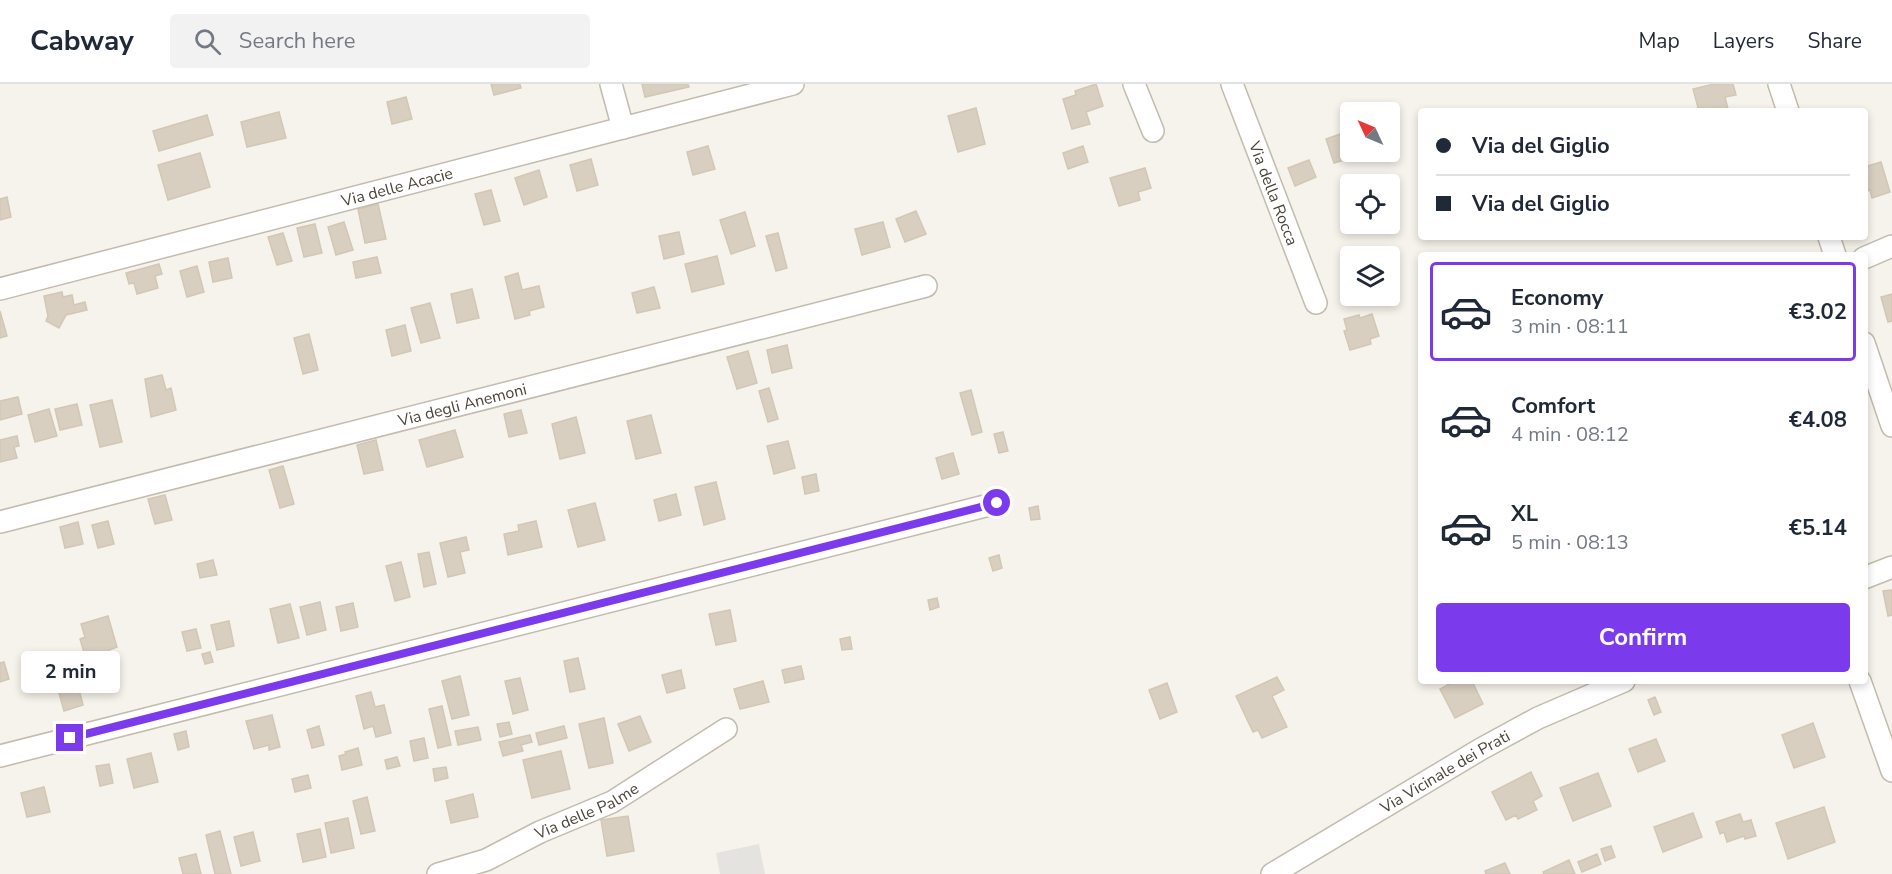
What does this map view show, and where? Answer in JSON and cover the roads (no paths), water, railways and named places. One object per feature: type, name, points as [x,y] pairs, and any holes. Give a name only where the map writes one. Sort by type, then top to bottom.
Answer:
[{"type":"street","points":[[611,84],[623,128]]},
{"type":"street","name":"Via delle Acacie","points":[[0,289],[623,128],[739,91],[793,84]]},
{"type":"street","points":[[1134,84],[1154,130]]},
{"type":"street","name":"Via della Rocca","points":[[1232,84],[1316,303]]},
{"type":"street","points":[[1779,84],[1787,108]]},
{"type":"street","points":[[1868,256],[1892,246]]},
{"type":"street","name":"Via degli Anemoni","points":[[0,522],[926,286]]},
{"type":"street","points":[[1868,355],[1892,426]]},
{"type":"street","points":[[0,756],[997,503]]},
{"type":"street","points":[[1868,576],[1892,567]]},
{"type":"street","name":"Via Vicinale dei Prati","points":[[1272,874],[1481,748],[1544,716],[1617,684]]},
{"type":"street","points":[[1861,684],[1892,771]]},
{"type":"street","name":"Via delle Palme","points":[[438,874],[486,860],[540,832],[612,802],[726,729]]}]
